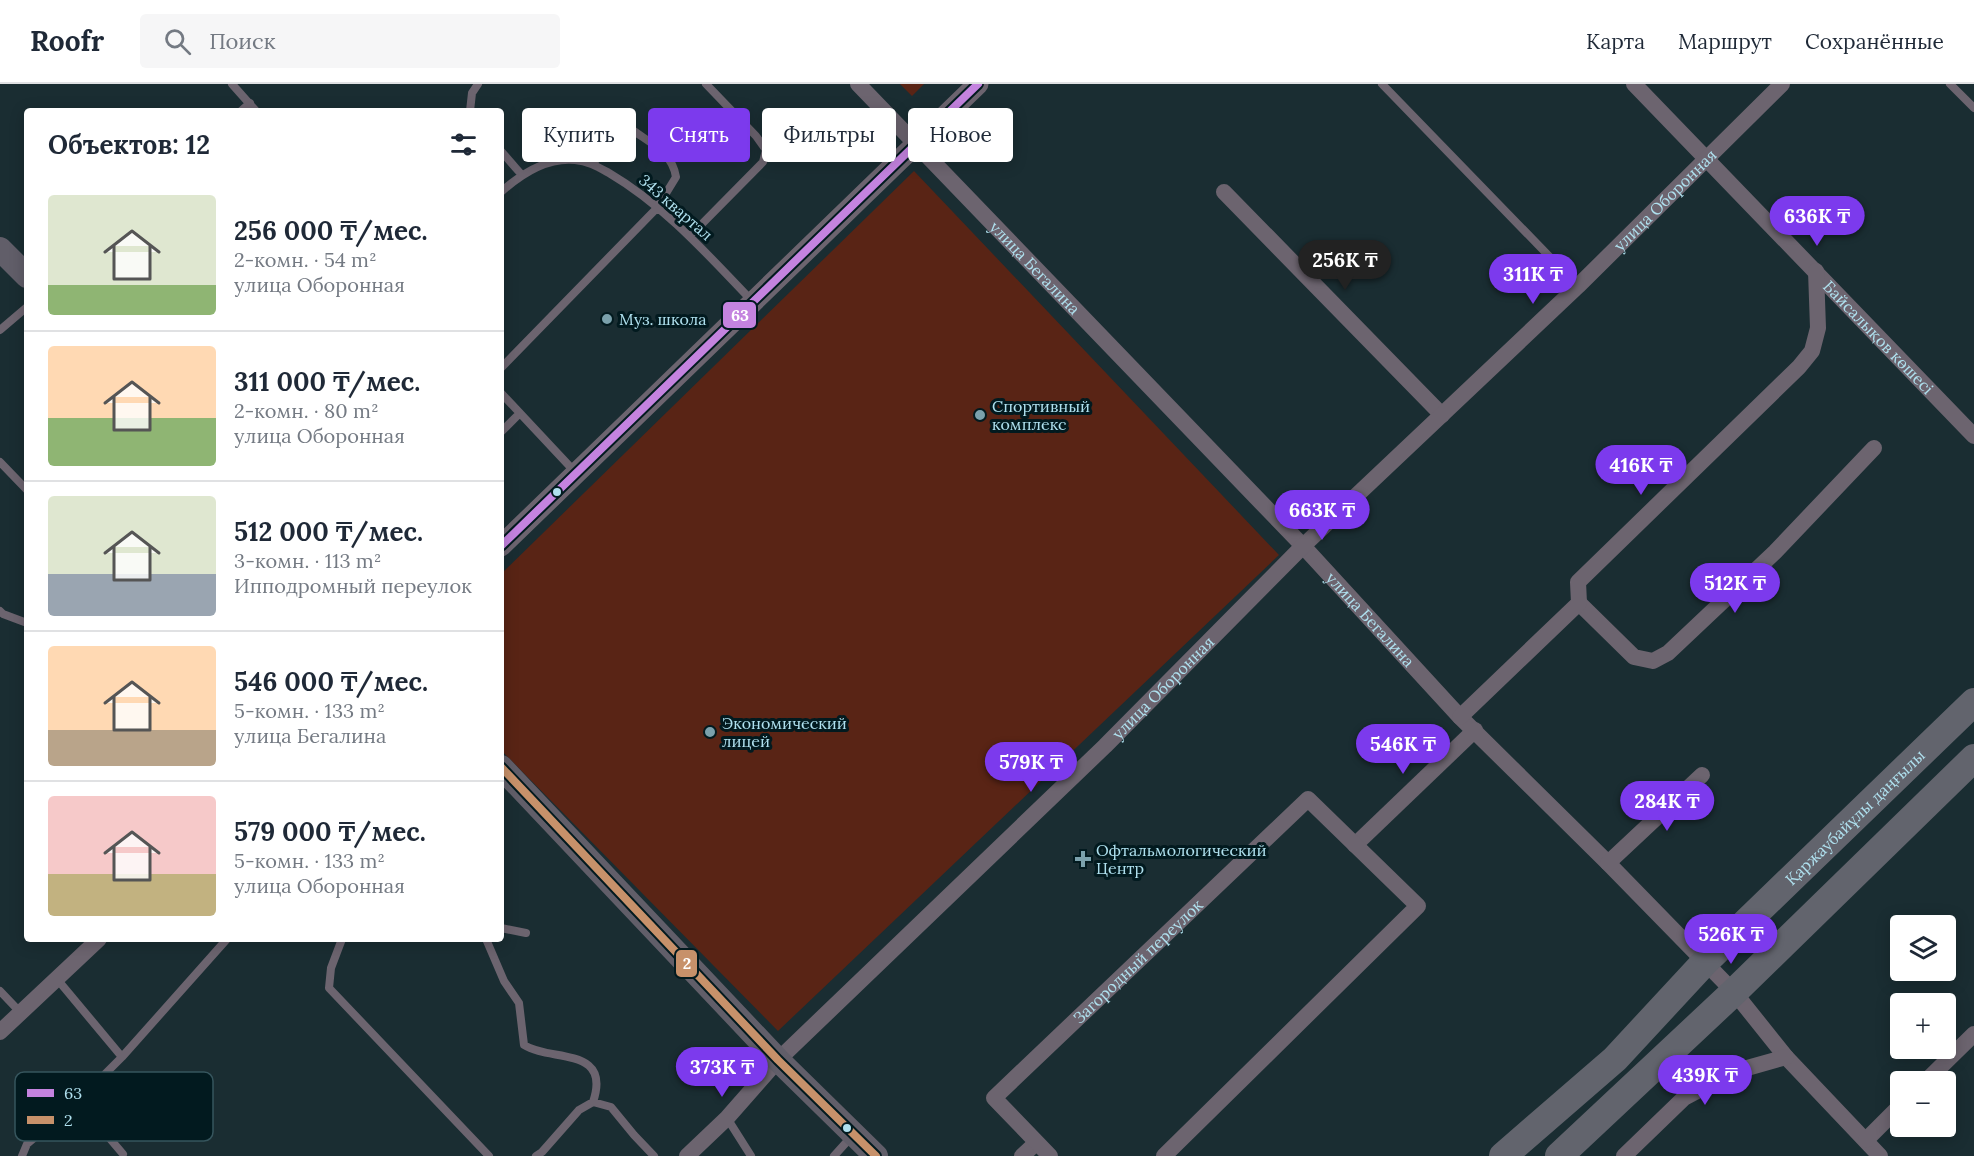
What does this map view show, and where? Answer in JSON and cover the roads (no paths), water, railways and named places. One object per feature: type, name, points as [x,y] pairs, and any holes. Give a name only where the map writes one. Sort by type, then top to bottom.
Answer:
[{"type":"highway","name":"Қаржаубайұлы даңғылы","points":[[1503,1156],[1615,1059],[1704,963],[1974,702]]},
{"type":"highway","points":[[1559,1156],[1734,992],[1974,758]]},
{"type":"main road","points":[[0,249],[24,273]]},
{"type":"main road","points":[[504,770],[778,1060],[876,1156]]},
{"type":"street","name":"улица Бегалина","points":[[858,84],[908,135]]},
{"type":"street","points":[[953,108],[978,84]]},
{"type":"street","name":"Байсалықов көшесі","points":[[1634,84],[1974,436]]},
{"type":"street","name":"улица Оборонная","points":[[687,1156],[727,1118],[778,1060],[1104,746],[1303,546],[1578,286],[1782,84]]},
{"type":"street","points":[[504,543],[908,151]]},
{"type":"street","name":"улица Бегалина","points":[[934,162],[1303,546],[1460,717],[1734,992],[1786,1057],[1880,1156]]},
{"type":"street","points":[[1224,192],[1442,415]]},
{"type":"street","points":[[1816,271],[1818,328],[1812,351],[1799,367],[1578,582],[1580,603],[1634,657],[1653,661],[1668,653],[1774,552],[1874,448]]},
{"type":"street","points":[[1460,717],[1580,603]]},
{"type":"street","points":[[1355,845],[1475,730]]},
{"type":"street","points":[[1608,863],[1702,775]]},
{"type":"street","name":"Загородный переулок","points":[[1050,1156],[994,1098],[1308,799],[1418,906],[1164,1156]]},
{"type":"street","points":[[0,1032],[96,942]]},
{"type":"street","points":[[1936,1071],[1974,1034]]},
{"type":"street","points":[[1624,1156],[1684,1098],[1733,1072],[1786,1057]]},
{"type":"street","points":[[1866,1140],[1890,1116]]},
{"type":"street","points":[[1022,1156],[1036,1143]]},
{"type":"lane","points":[[232,84],[253,107]]},
{"type":"lane","points":[[470,108],[472,93],[478,84]]},
{"type":"lane","points":[[690,236],[763,162],[766,150],[756,136],[706,84]]},
{"type":"lane","points":[[1382,84],[1578,286]]},
{"type":"lane","points":[[1950,84],[1974,108]]},
{"type":"lane","points":[[504,365],[657,208],[676,177],[674,165],[668,156],[631,129],[622,131],[592,164]]},
{"type":"lane","points":[[504,155],[521,174]]},
{"type":"lane","name":"343 квартал","points":[[504,189],[521,174],[549,162],[574,159],[592,164],[643,194],[690,236],[753,302]]},
{"type":"lane","points":[[0,330],[24,310]]},
{"type":"lane","points":[[504,396],[576,473]]},
{"type":"lane","points":[[504,429],[520,413]]},
{"type":"lane","points":[[0,462],[24,487]]},
{"type":"lane","points":[[0,611],[24,621]]},
{"type":"lane","points":[[504,929],[526,933]]},
{"type":"lane","points":[[107,1072],[224,942]]},
{"type":"lane","points":[[341,942],[331,968],[329,988],[489,1156]]},
{"type":"lane","points":[[487,942],[504,981],[519,1003],[524,1045],[532,1050],[561,1054],[581,1061],[595,1073],[597,1090],[593,1102],[579,1110],[536,1156]]},
{"type":"lane","points":[[57,979],[122,1057]]},
{"type":"lane","points":[[0,991],[20,1012]]},
{"type":"lane","points":[[593,1102],[611,1107],[654,1156]]},
{"type":"lane","points":[[727,1118],[751,1156]]},
{"type":"lane","points":[[834,1156],[854,1135]]},
{"type":"lane","points":[[22,1156],[31,1141]]},
{"type":"lane","points":[[112,1141],[123,1154]]},
{"type":"place","name":"Муз. школа","points":[[607,319]]},
{"type":"place","name":"Спортивный комплекс","points":[[980,415]]},
{"type":"place","name":"Экономический лицей","points":[[710,732]]},
{"type":"place","name":"Офтальмологический Центр","points":[[1083,859]]}]
